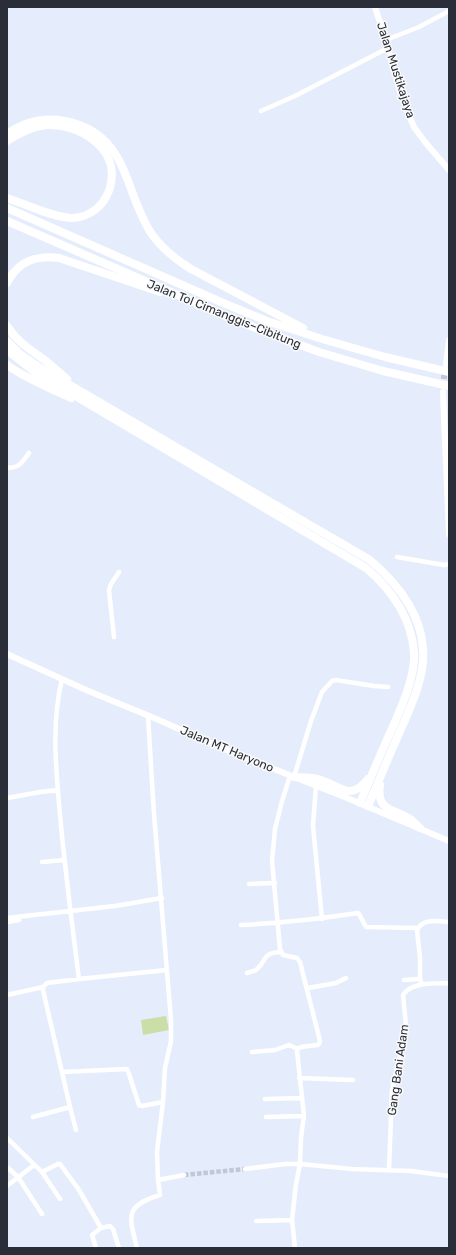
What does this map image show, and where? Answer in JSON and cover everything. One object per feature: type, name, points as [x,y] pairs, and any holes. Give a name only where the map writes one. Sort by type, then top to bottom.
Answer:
[{"type":"highway","points":[[7,134],[15,128],[46,119],[76,123],[99,136],[121,163],[142,217],[158,243],[167,252],[179,262],[198,273],[322,339]]},
{"type":"highway","points":[[7,142],[17,134],[31,128],[59,126],[72,129],[84,134],[103,148],[112,167],[112,177],[107,197],[92,212],[83,216],[72,218],[61,217],[7,198]]},
{"type":"highway","name":"Jalan Tol Cimanggis–Cibitung","points":[[7,208],[267,321],[385,357],[447,368]]},
{"type":"highway","name":"Jalan Tol Cimanggis–Cibitung","points":[[7,221],[262,331],[319,352],[383,371],[449,386]]},
{"type":"highway","points":[[7,283],[16,270],[24,263],[36,258],[59,258],[219,313]]},
{"type":"highway","points":[[7,326],[14,336],[26,348],[46,361],[88,396]]},
{"type":"highway","points":[[7,341],[20,354],[39,367],[370,560],[386,574],[402,592],[413,612],[421,632],[424,650],[423,664],[404,702],[373,772],[364,805]]},
{"type":"highway","points":[[7,350],[35,372],[366,568],[380,580],[395,597],[406,619],[414,652],[414,682],[411,706],[381,774],[364,805]]},
{"type":"highway","points":[[7,365],[40,385],[108,415]]},
{"type":"highway","points":[[292,776],[318,779],[344,790],[352,791],[359,789],[373,772]]},
{"type":"highway","points":[[381,774],[378,794],[384,806],[393,812],[410,819],[420,828]]},
{"type":"main road","name":"Jalan Mustikajaya","points":[[375,7],[386,40],[400,92],[414,127],[449,170]]},
{"type":"main road","points":[[447,368],[449,340]]},
{"type":"main road","points":[[443,392],[449,534]]},
{"type":"main road","name":"Jalan MT Haryono","points":[[7,654],[232,753],[364,805],[449,841]]},
{"type":"street","points":[[386,40],[419,27],[449,10]]},
{"type":"street","points":[[261,111],[295,96],[388,48]]},
{"type":"street","points":[[7,468],[20,465],[29,453]]},
{"type":"street","points":[[397,557],[444,565],[449,564]]},
{"type":"street","points":[[114,637],[109,590],[119,572]]},
{"type":"street","points":[[62,679],[56,706],[55,749],[64,860],[79,979]]},
{"type":"street","points":[[252,1052],[275,1050],[288,1046],[298,1049],[301,1047],[317,1045],[320,1041],[308,988],[299,959],[285,956],[280,949],[272,861],[276,829],[282,801],[311,721],[322,692],[332,681],[336,680],[388,688]]},
{"type":"street","points":[[137,1248],[131,1223],[131,1214],[141,1203],[160,1195],[157,1152],[163,1102],[165,1068],[171,1041],[170,999],[154,814],[148,716]]},
{"type":"street","points":[[316,786],[313,826],[322,919]]},
{"type":"street","points":[[7,798],[58,790]]},
{"type":"street","points":[[42,862],[64,860]]},
{"type":"street","points":[[249,884],[275,883]]},
{"type":"street","points":[[7,918],[162,898]]},
{"type":"street","points":[[241,925],[322,919],[358,913],[366,928],[418,928],[430,920],[449,922]]},
{"type":"street","points":[[7,922],[27,918],[32,915]]},
{"type":"street","points":[[404,980],[421,982],[417,932],[418,928]]},
{"type":"street","points":[[247,973],[257,969],[265,957],[270,954],[281,952]]},
{"type":"street","points":[[7,995],[43,987],[47,984],[79,979],[167,970]]},
{"type":"street","points":[[308,988],[336,983],[346,978]]},
{"type":"street","name":"Gang Bani Adam","points":[[389,1170],[392,1091],[406,1026],[403,995],[406,991],[421,982],[449,983]]},
{"type":"street","points":[[43,987],[76,1130]]},
{"type":"street","points":[[295,1248],[292,1220],[300,1164],[301,1137],[304,1116],[299,1078],[297,1055],[298,1049]]},
{"type":"street","points":[[62,1072],[127,1069],[138,1105],[142,1106],[163,1102]]},
{"type":"street","points":[[299,1078],[353,1080]]},
{"type":"street","points":[[265,1099],[302,1098]]},
{"type":"street","points":[[33,1117],[70,1107]]},
{"type":"street","points":[[266,1117],[304,1116]]},
{"type":"street","points":[[7,1138],[42,1172],[60,1199]]},
{"type":"street","points":[[42,1172],[60,1164],[79,1190],[101,1228]]},
{"type":"street","points":[[245,1169],[284,1164],[300,1164],[352,1169],[411,1171],[449,1176]]},
{"type":"street","points":[[7,1186],[34,1165]]},
{"type":"street","points":[[7,1167],[18,1177],[42,1214]]},
{"type":"street","points":[[158,1180],[184,1175]]},
{"type":"street","points":[[256,1221],[292,1220]]},
{"type":"street","points":[[96,1248],[92,1235],[101,1228],[107,1226],[112,1227],[119,1248]]},
{"type":"green space","points":[[166,1016],[169,1030],[143,1035],[141,1020]]},
{"type":"tunnel","points":[[443,388],[445,368]]},
{"type":"tunnel","points":[[184,1175],[245,1169]]}]
